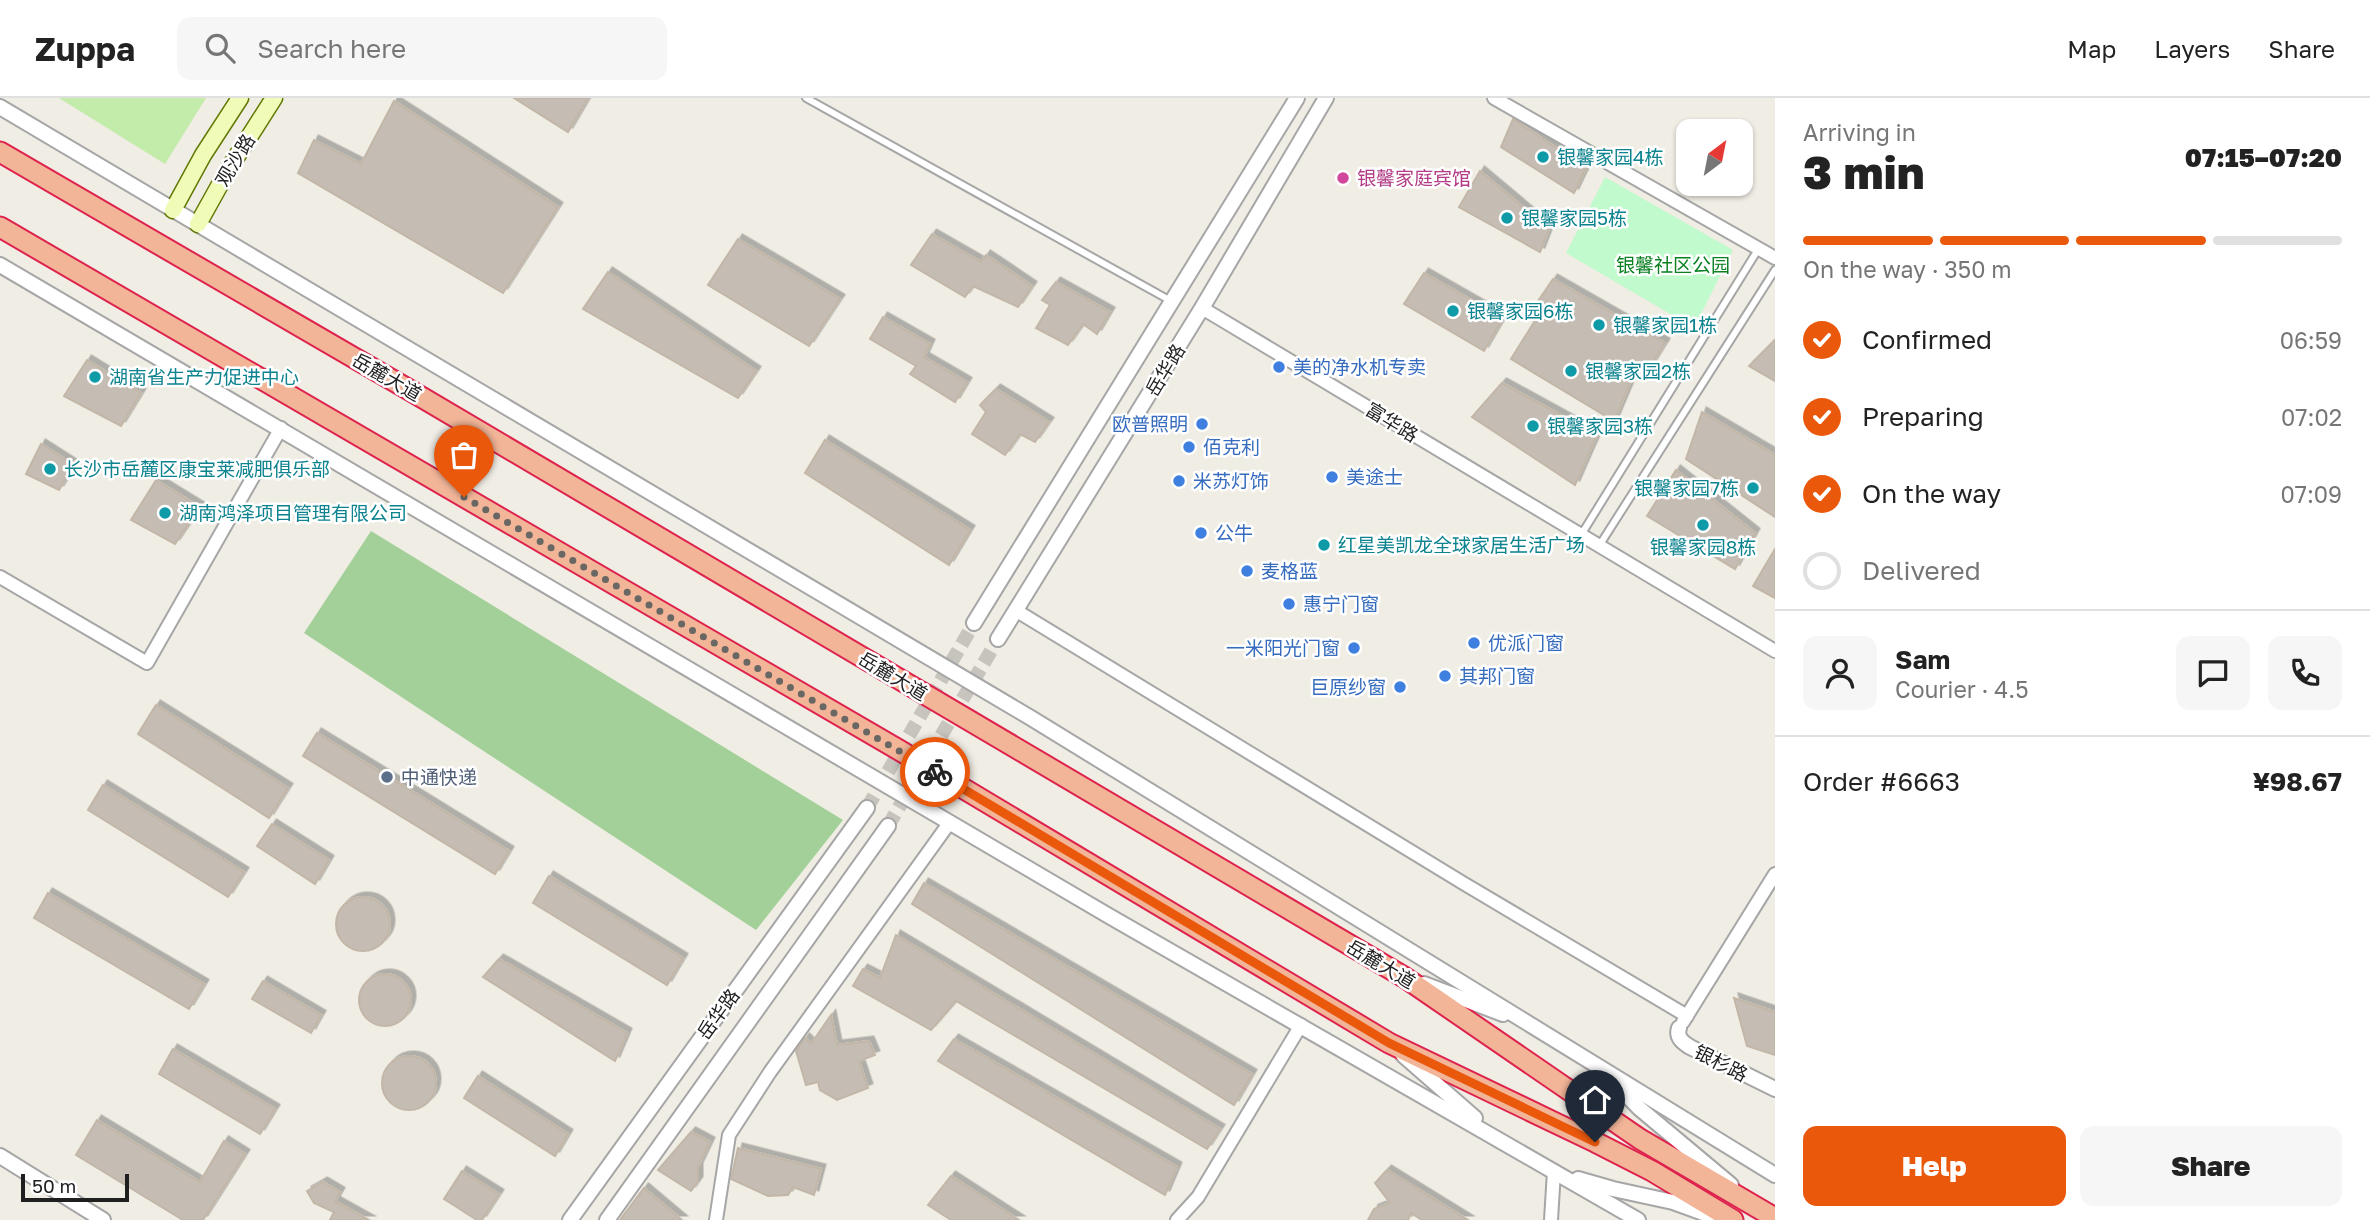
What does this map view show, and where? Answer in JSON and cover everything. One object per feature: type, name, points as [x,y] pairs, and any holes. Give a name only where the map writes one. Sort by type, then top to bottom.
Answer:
[{"type":"highway","name":"岳麓大道","points":[[0,152],[394,381],[1404,977],[1640,1139],[1775,1217]]},
{"type":"highway","points":[[0,227],[899,750],[1389,1043],[1595,1142],[1733,1220]]},
{"type":"main road","name":"观沙路","points":[[173,210],[203,155],[240,98]]},
{"type":"main road","name":"观沙路","points":[[198,224],[228,170],[274,98]]},
{"type":"street","name":"岳华路","points":[[974,623],[1297,98]]},
{"type":"street","name":"岳华路","points":[[998,639],[1202,308],[1326,98]]},
{"type":"street","points":[[1494,98],[1775,258]]},
{"type":"street","points":[[0,107],[1031,718],[1775,1175]]},
{"type":"street","points":[[0,265],[1301,1026],[1638,1220]]},
{"type":"street","name":"富华路","points":[[1202,308],[1775,651]]},
{"type":"street","points":[[0,577],[147,663],[281,428]]},
{"type":"street","points":[[1017,611],[1475,890],[1683,1022],[1775,874]]},
{"type":"street","name":"岳华路","points":[[570,1220],[867,808]]},
{"type":"street","points":[[716,1220],[729,1135],[950,821]]},
{"type":"street","name":"岳华路","points":[[607,1220],[888,826]]},
{"type":"street","points":[[1404,977],[1531,1024]]},
{"type":"street","name":"银杉路","points":[[1683,1022],[1677,1032],[1679,1039],[1775,1089]]},
{"type":"street","points":[[1177,1220],[1198,1197],[1301,1026]]},
{"type":"street","points":[[1389,1043],[1498,1139]]},
{"type":"street","points":[[1603,1071],[1639,1108],[1756,1206]]},
{"type":"street","points":[[0,1156],[103,1220]]},
{"type":"street","points":[[1551,1220],[1554,1171]]},
{"type":"street","points":[[1554,1171],[1613,1189],[1673,1202],[1723,1220]]},
{"type":"lane","points":[[806,98],[1172,301]]},
{"type":"lane","points":[[1581,535],[1759,248]]},
{"type":"lane","points":[[1599,546],[1775,270]]},
{"type":"green space","points":[[59,98],[206,98],[165,164]]},
{"type":"green space","name":"银馨社区公园","points":[[1605,177],[1733,250],[1694,328],[1566,253]]},
{"type":"green space","points":[[371,531],[843,820],[756,930],[304,633]]},
{"type":"building","points":[[514,98],[588,98],[568,132]]},
{"type":"building","points":[[394,101],[558,207],[503,293],[298,173],[314,140],[361,164]]},
{"type":"building","name":"银馨家园4栋","points":[[1513,119],[1586,168],[1574,193],[1501,147]]},
{"type":"building","name":"银馨家园5栋","points":[[1480,171],[1549,229],[1540,252],[1459,207]]},
{"type":"building","points":[[932,234],[981,262],[986,255],[1032,286],[1018,307],[973,286],[965,297],[911,265]]},
{"type":"building","points":[[738,239],[840,299],[809,346],[708,285]]},
{"type":"building","points":[[608,272],[756,371],[738,398],[583,309]]},
{"type":"building","name":"银馨家园6栋","points":[[1424,273],[1503,318],[1484,351],[1404,304]]},
{"type":"building","points":[[1553,279],[1665,343],[1647,372],[1637,367],[1614,421],[1511,359],[1541,311],[1534,307]]},
{"type":"building","points":[[1056,282],[1110,312],[1097,334],[1083,324],[1068,345],[1036,328],[1050,305],[1042,300]]},
{"type":"building","points":[[883,317],[930,344],[924,357],[967,382],[955,402],[910,374],[916,366],[870,339]]},
{"type":"building","points":[[1775,340],[1775,381],[1749,366]]},
{"type":"building","name":"湖南省生产力促进中心","points":[[87,360],[141,393],[121,426],[64,396]]},
{"type":"building","name":"银馨家园3栋","points":[[1502,383],[1597,435],[1575,485],[1472,417]]},
{"type":"building","points":[[996,389],[1049,422],[1035,442],[1020,434],[1005,455],[972,434],[986,412],[980,405]]},
{"type":"building","name":"银馨家园7栋","points":[[1702,412],[1775,455],[1775,517],[1686,459]]},
{"type":"building","points":[[825,440],[970,530],[949,565],[805,473]]},
{"type":"building","name":"长沙市岳麓区康宝莱减肥俱乐部","points":[[41,444],[74,465],[59,490],[26,474]]},
{"type":"building","name":"银馨家园8栋","points":[[1676,470],[1755,533],[1735,569],[1647,516]]},
{"type":"building","name":"湖南鸿泽项目管理有限公司","points":[[156,480],[200,507],[175,544],[131,520]]},
{"type":"building","points":[[1775,549],[1775,598],[1753,586]]},
{"type":"building","points":[[156,705],[288,788],[269,818],[138,734]]},
{"type":"building","points":[[317,733],[509,851],[495,874],[303,756]]},
{"type":"building","points":[[103,785],[244,872],[228,897],[88,810]]},
{"type":"building","points":[[272,824],[329,860],[315,884],[257,846]]},
{"type":"building","points":[[549,876],[683,958],[667,985],[533,903]]},
{"type":"building","points":[[924,883],[1252,1074],[1234,1105],[912,904]]},
{"type":"building","points":[[48,893],[204,984],[189,1009],[34,918]]},
{"type":"building","points":[[363,897],[382,905],[390,924],[382,943],[363,951],[344,943],[336,924],[344,905]]},
{"type":"building","points":[[896,935],[1220,1129],[1207,1149],[956,1001],[931,1030],[853,986],[863,969],[880,978]]},
{"type":"building","points":[[499,959],[627,1033],[615,1061],[483,977]]},
{"type":"building","points":[[385,974],[404,981],[411,1000],[404,1019],[385,1026],[366,1019],[359,1000],[366,981]]},
{"type":"building","points":[[263,981],[321,1015],[311,1033],[252,999]]},
{"type":"building","points":[[1734,998],[1775,1012],[1775,1055],[1747,1046]]},
{"type":"building","points":[[831,1015],[837,1045],[869,1041],[875,1055],[859,1061],[868,1088],[837,1100],[820,1090],[818,1082],[806,1085],[796,1051],[805,1038],[811,1044]]},
{"type":"building","points":[[954,1039],[1177,1167],[1165,1195],[938,1061]]},
{"type":"building","points":[[173,1049],[275,1109],[260,1134],[159,1074]]},
{"type":"building","points":[[409,1056],[428,1064],[436,1083],[428,1102],[409,1110],[390,1102],[382,1083],[390,1064]]},
{"type":"building","points":[[478,1076],[568,1134],[555,1156],[464,1098]]},
{"type":"building","points":[[97,1120],[200,1182],[224,1141],[245,1154],[203,1220],[183,1220],[76,1155]]},
{"type":"building","points":[[691,1132],[710,1142],[698,1167],[698,1181],[691,1191],[658,1170]]},
{"type":"building","points":[[738,1148],[821,1169],[814,1195],[793,1187],[788,1195],[768,1196],[731,1179]]},
{"type":"building","points":[[1387,1170],[1468,1220],[1422,1220],[1411,1213],[1408,1220],[1368,1220],[1374,1209],[1390,1203],[1375,1183]]},
{"type":"building","points":[[462,1171],[499,1194],[482,1220],[477,1220],[444,1199]]},
{"type":"building","points":[[951,1176],[1019,1220],[951,1220],[928,1205]]},
{"type":"building","points":[[323,1182],[340,1192],[335,1201],[369,1220],[330,1220],[334,1212],[314,1203],[307,1191]]},
{"type":"building","points":[[644,1188],[682,1220],[620,1220]]},
{"type":"tunnel","points":[[867,808],[974,623]]},
{"type":"tunnel","points":[[888,826],[998,639]]},
{"type":"way so far","points":[[464,497],[935,772]]},
{"type":"place","name":"银馨家园4栋","points":[[1543,157]]},
{"type":"place","name":"银馨家庭宾馆","points":[[1343,178]]},
{"type":"place","name":"银馨家园5栋","points":[[1507,218]]},
{"type":"place","name":"银馨家园6栋","points":[[1453,311]]},
{"type":"place","name":"银馨家园1栋","points":[[1599,325]]},
{"type":"place","name":"美的净水机专卖","points":[[1279,367]]},
{"type":"place","name":"银馨家园2栋","points":[[1571,371]]},
{"type":"place","name":"湖南省生产力促进中心","points":[[95,377]]},
{"type":"place","name":"欧普照明","points":[[1202,424]]},
{"type":"place","name":"银馨家园3栋","points":[[1533,426]]},
{"type":"place","name":"佰克利","points":[[1189,447]]},
{"type":"place","name":"长沙市岳麓区康宝莱减肥俱乐部","points":[[50,469]]},
{"type":"place","name":"美途士","points":[[1332,477]]},
{"type":"place","name":"米苏灯饰","points":[[1179,481]]},
{"type":"place","name":"银馨家园7栋","points":[[1753,488]]},
{"type":"place","name":"湖南鸿泽项目管理有限公司","points":[[165,513]]},
{"type":"place","name":"银馨家园8栋","points":[[1703,525]]},
{"type":"place","name":"公牛","points":[[1201,533]]},
{"type":"place","name":"红星美凯龙全球家居生活广场","points":[[1324,545]]},
{"type":"place","name":"麦格蓝","points":[[1247,571]]},
{"type":"place","name":"惠宁门窗","points":[[1289,604]]},
{"type":"place","name":"优派门窗","points":[[1474,643]]},
{"type":"place","name":"一米阳光门窗","points":[[1354,648]]},
{"type":"place","name":"其邦门窗","points":[[1445,676]]},
{"type":"place","name":"巨原纱窗","points":[[1400,687]]},
{"type":"place","name":"中通快递","points":[[387,777]]},
{"type":"route","points":[[935,772],[1389,1043],[1595,1142]]}]
